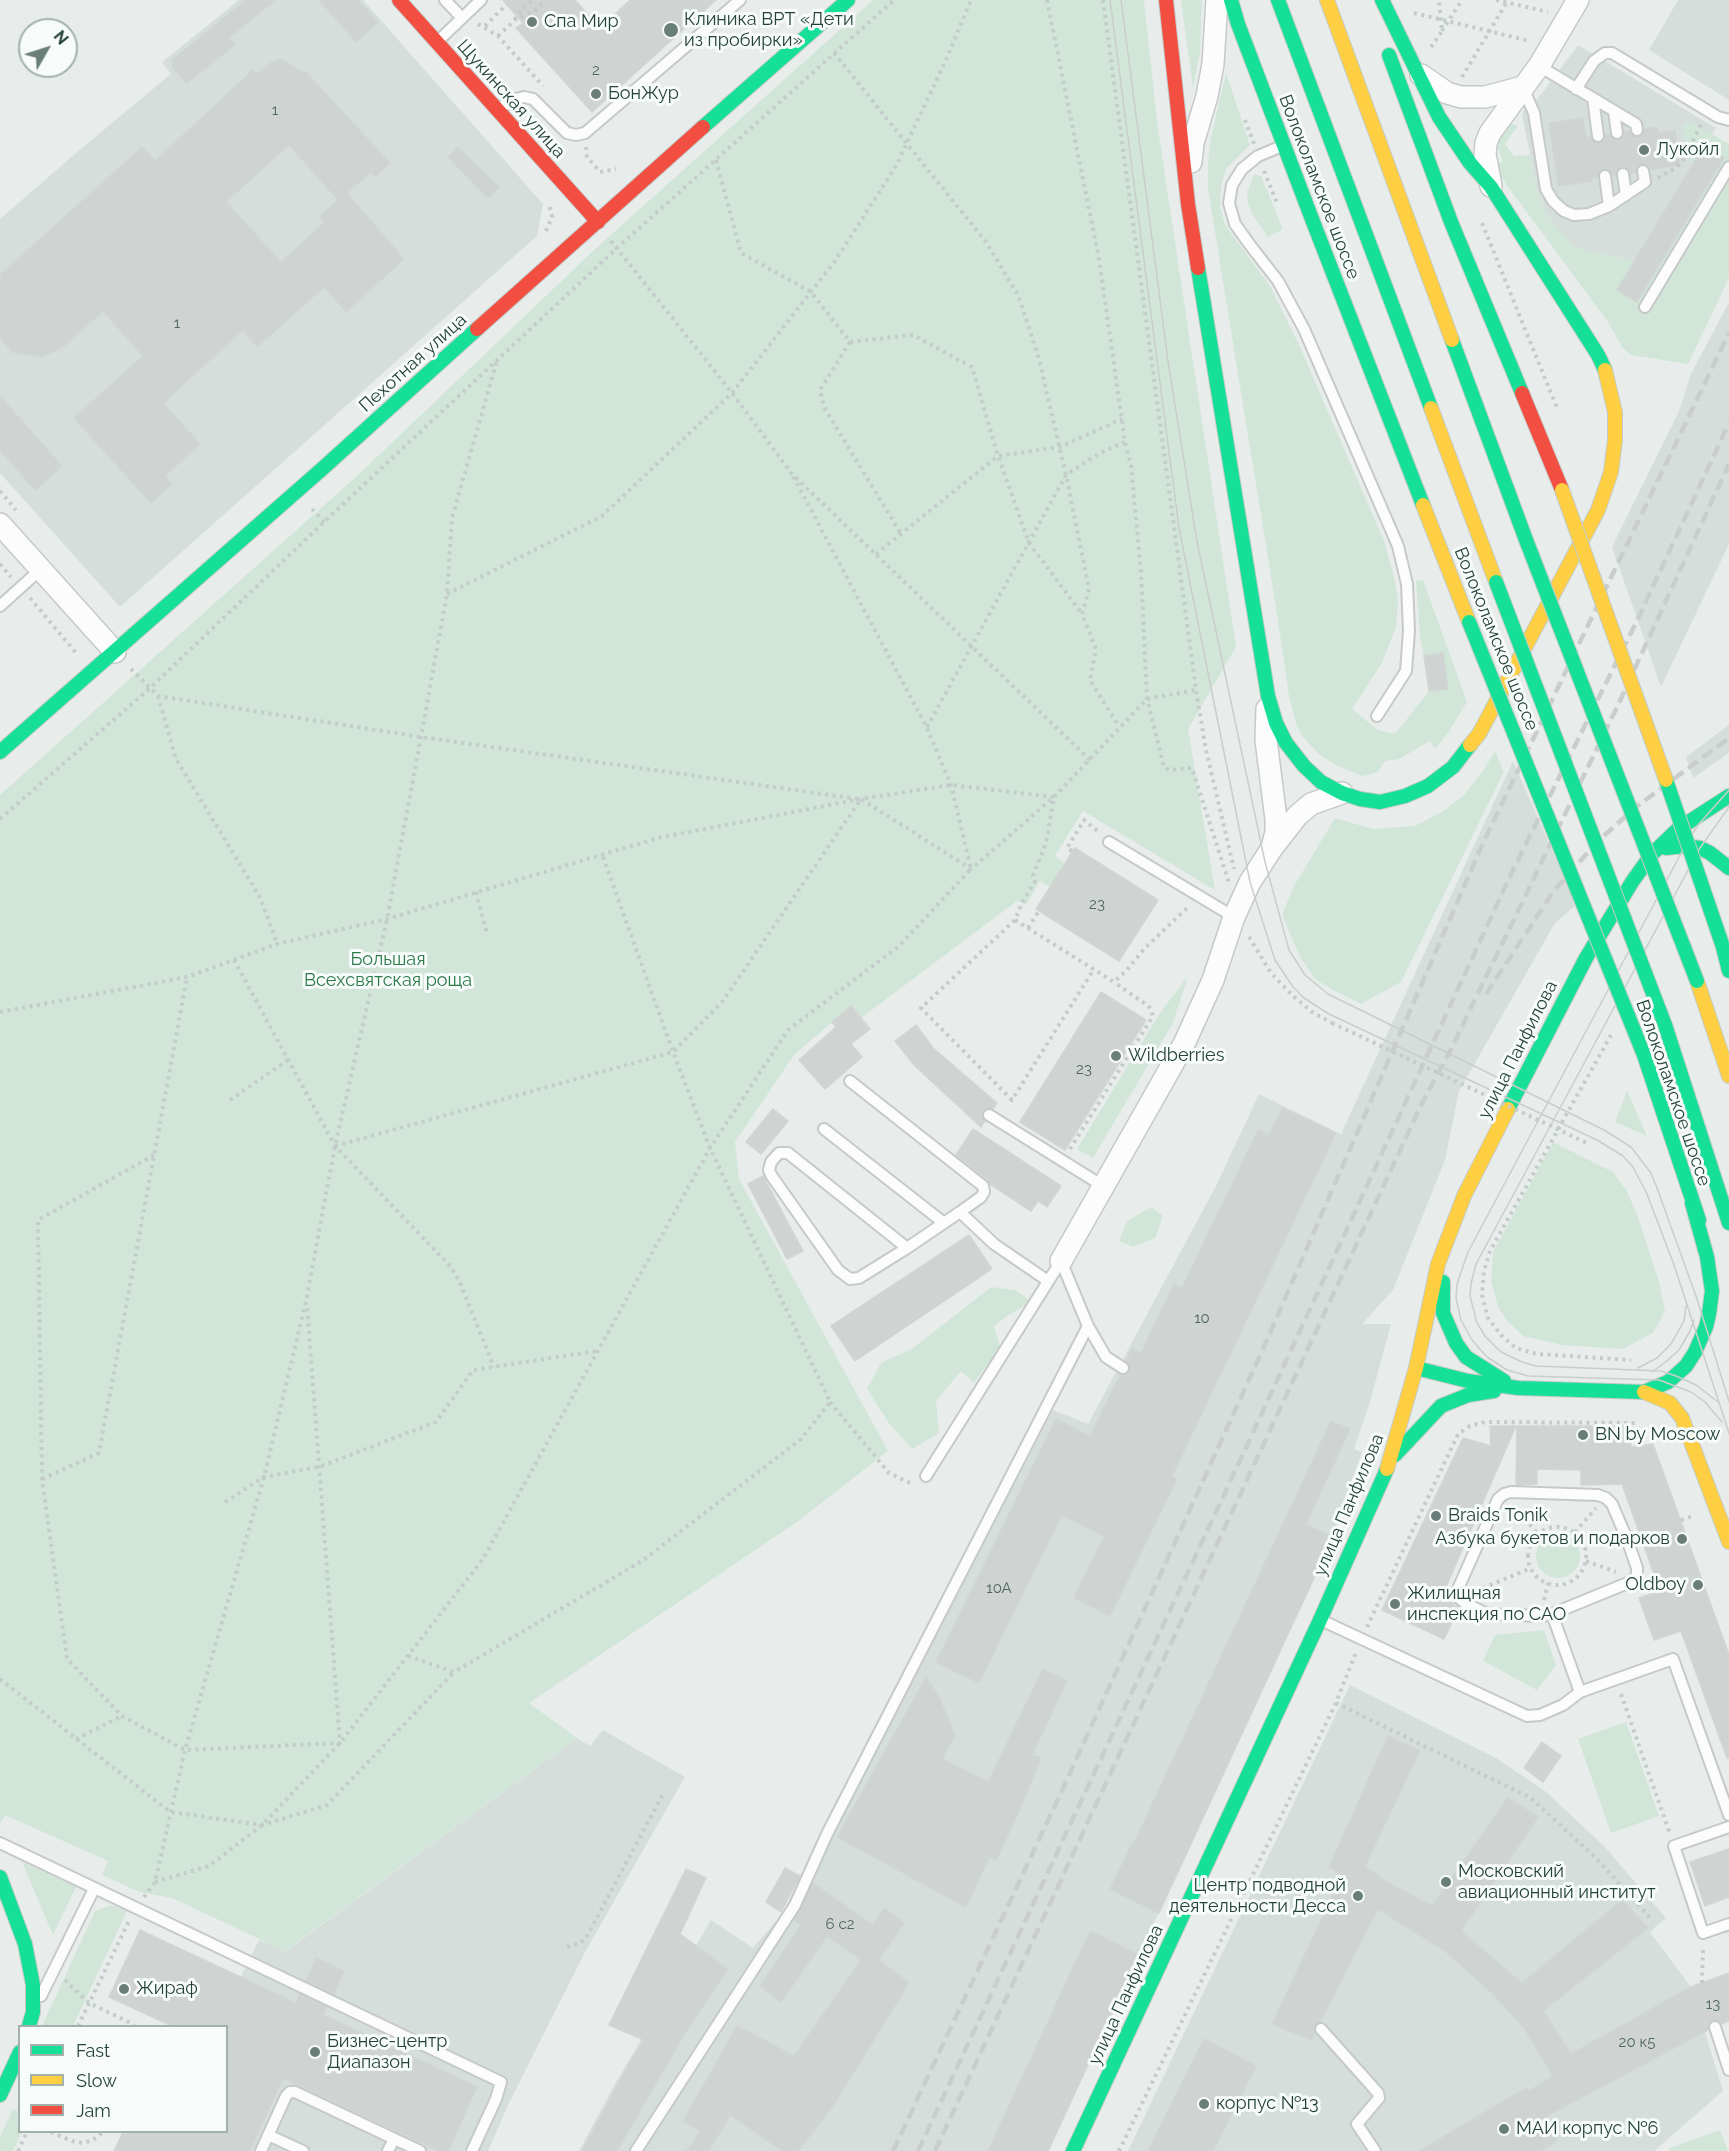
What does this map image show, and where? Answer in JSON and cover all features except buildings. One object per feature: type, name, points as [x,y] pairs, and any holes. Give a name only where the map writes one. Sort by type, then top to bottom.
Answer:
[{"type":"main road","name":"Щукинская улица","points":[[399,0],[601,228]]},
{"type":"main road","name":"Пехотная улица","points":[[0,752],[601,228],[632,189],[848,0]]},
{"type":"main road","points":[[1166,0],[1188,204],[1268,696],[1281,733],[1304,766],[1321,782],[1342,793],[1380,802],[1405,796],[1428,786],[1453,767],[1479,734],[1598,510],[1611,472],[1615,440],[1615,412],[1607,375],[1586,334],[1491,187],[1470,163],[1439,117],[1420,62],[1382,0]]},
{"type":"main road","name":"Волоколамское шоссе","points":[[1231,0],[1284,146],[1469,622],[1644,1055],[1692,1203],[1725,1282]]},
{"type":"main road","name":"Волоколамское шоссе","points":[[1278,0],[1665,1025],[1729,1223]]},
{"type":"main road","points":[[1327,0],[1526,540],[1697,981],[1729,1076]]},
{"type":"main road","points":[[1369,0],[1377,22]]},
{"type":"main road","points":[[1385,44],[1451,222],[1562,490],[1644,716],[1723,947],[1729,971]]},
{"type":"main road","name":"улица Панфилова","points":[[1073,2151],[1320,1620],[1391,1459],[1416,1368],[1438,1264],[1464,1196],[1586,957],[1641,869],[1652,854],[1678,829],[1729,796]]},
{"type":"main road","points":[[1652,854],[1672,846],[1700,848],[1729,868]]},
{"type":"main road","points":[[1644,1392],[1659,1387],[1676,1376],[1695,1352],[1706,1327],[1712,1291],[1707,1257],[1692,1203]]},
{"type":"main road","points":[[1446,1245],[1442,1299],[1443,1313],[1448,1328],[1466,1357],[1496,1377],[1518,1388]]},
{"type":"main road","points":[[1416,1368],[1468,1381],[1518,1388],[1644,1392],[1661,1398],[1670,1404],[1682,1418],[1729,1542]]},
{"type":"main road","points":[[1391,1459],[1430,1416],[1453,1400],[1468,1395],[1518,1388]]},
{"type":"main road","points":[[0,1877],[25,1944],[33,1985],[33,2012],[29,2025]]},
{"type":"main road","points":[[0,2095],[18,2056]]},
{"type":"street","points":[[1188,204],[1193,143],[1207,96],[1213,64],[1216,0]]},
{"type":"street","points":[[1491,187],[1486,165],[1486,143],[1500,117],[1539,66],[1578,0]]},
{"type":"street","points":[[1420,62],[1447,93],[1461,98],[1485,97],[1523,87]]},
{"type":"street","points":[[0,524],[115,652]]},
{"type":"street","points":[[1268,696],[1266,740],[1276,819],[1272,848]]},
{"type":"street","points":[[1060,1261],[1184,1044],[1213,980],[1236,911],[1250,882],[1272,848],[1297,816],[1311,804],[1342,793]]},
{"type":"lane","points":[[445,0],[462,18]]},
{"type":"lane","points":[[437,42],[481,0]]},
{"type":"lane","points":[[496,110],[516,99],[524,97],[533,99],[567,133],[576,135],[585,133],[740,0]]},
{"type":"lane","points":[[1576,89],[1594,61],[1605,53],[1612,53],[1718,117],[1729,120]]},
{"type":"lane","points":[[1539,66],[1635,124],[1636,130]]},
{"type":"lane","points":[[1523,87],[1534,113],[1546,189],[1553,201],[1564,211],[1574,215],[1589,214],[1610,206],[1626,195],[1644,176]]},
{"type":"lane","points":[[1593,98],[1598,136]]},
{"type":"lane","points":[[1614,111],[1617,133]]},
{"type":"lane","points":[[1284,146],[1258,156],[1242,169],[1232,185],[1229,203],[1235,224],[1278,281],[1304,329],[1398,546],[1407,584],[1409,631],[1406,671],[1377,716]]},
{"type":"lane","points":[[1645,307],[1729,167]]},
{"type":"lane","points":[[1623,174],[1626,195]]},
{"type":"lane","points":[[1605,176],[1610,206]]},
{"type":"lane","points":[[0,606],[41,570]]},
{"type":"lane","points":[[1109,842],[1197,895],[1236,911]]},
{"type":"lane","points":[[850,1081],[983,1186],[984,1192],[981,1197],[907,1248],[859,1278],[850,1279],[844,1276],[769,1170],[771,1162],[778,1153],[788,1153],[907,1248]]},
{"type":"lane","points":[[989,1115],[1103,1186]]},
{"type":"lane","points":[[824,1129],[944,1223]]},
{"type":"lane","points":[[960,1212],[994,1244],[1048,1281]]},
{"type":"lane","points":[[926,1476],[1060,1261]]},
{"type":"lane","points":[[1060,1261],[1088,1326],[1106,1357],[1123,1368]]},
{"type":"lane","points":[[636,2151],[795,1905],[827,1834],[1088,1326]]},
{"type":"lane","points":[[1511,1492],[1598,1495],[1606,1498],[1612,1504],[1627,1539],[1637,1568],[1637,1576],[1630,1582],[1552,1614],[1488,1614],[1458,1598],[1457,1592],[1479,1539],[1498,1499],[1504,1494],[1511,1492]]},
{"type":"lane","points":[[1552,1614],[1580,1692]]},
{"type":"lane","points":[[1320,1620],[1527,1716],[1540,1715],[1563,1705],[1580,1692],[1673,1659],[1729,1815]]},
{"type":"lane","points":[[1729,1827],[1674,1846],[1703,1933],[1729,1924]]},
{"type":"lane","points":[[0,1843],[501,2082],[496,2099],[472,2151]]},
{"type":"lane","points":[[33,2012],[94,1889]]},
{"type":"lane","points":[[1715,2027],[1729,2070]]},
{"type":"lane","points":[[1320,2030],[1378,2093],[1379,2098],[1358,2124],[1375,2151]]},
{"type":"lane","points":[[261,2151],[286,2096],[294,2092],[420,2151]]},
{"type":"lane","points":[[268,2135],[303,2151]]},
{"type":"lane","points":[[388,2151],[394,2139]]},
{"type":"path","points":[[498,36],[533,0]]},
{"type":"path","points":[[514,20],[538,9],[545,0]]},
{"type":"path","points":[[0,819],[149,689],[617,248],[894,0]]},
{"type":"path","points":[[447,594],[602,516],[732,393],[835,261],[896,166],[946,60],[971,0]]},
{"type":"path","points":[[1047,0],[1099,259],[1125,442],[1131,465],[1141,572],[1147,699],[1164,767],[1169,770],[1192,768],[1236,911],[1251,942],[1271,973],[1293,996],[1312,1012],[1332,1023],[1589,1144]]},
{"type":"path","points":[[1103,0],[1206,750],[1235,872]]},
{"type":"path","points":[[1439,0],[1442,31]]},
{"type":"path","points":[[1420,62],[1462,0]]},
{"type":"path","points":[[1496,0],[1548,12]]},
{"type":"path","points":[[1457,84],[1507,1]]},
{"type":"path","points":[[485,26],[507,4]]},
{"type":"path","points":[[1405,11],[1530,41]]},
{"type":"path","points":[[834,53],[986,243],[1018,295],[1038,355],[1060,447],[1089,589],[1082,614]]},
{"type":"path","points":[[1644,176],[1665,176],[1684,158],[1707,110]]},
{"type":"path","points":[[715,160],[741,253],[811,292],[850,342]]},
{"type":"path","points":[[600,172],[614,170]]},
{"type":"path","points":[[545,234],[552,217],[548,202]]},
{"type":"path","points":[[1478,213],[1560,416]]},
{"type":"path","points":[[601,228],[732,393],[792,474],[927,728],[951,785],[971,868]]},
{"type":"path","points":[[850,342],[913,335],[972,367],[998,456],[1029,543],[1082,614],[1096,649],[1090,680],[1119,727]]},
{"type":"path","points":[[850,342],[820,390],[824,406],[901,534]]},
{"type":"path","points":[[78,2025],[135,1908],[155,1882],[185,1750],[264,1477],[306,1301],[335,1146],[387,919],[447,594],[452,518],[497,360]]},
{"type":"path","points":[[876,555],[998,456],[1060,447],[1122,419]]},
{"type":"path","points":[[927,728],[1066,475],[1098,454],[1125,442]]},
{"type":"path","points":[[792,474],[1090,760]]},
{"type":"path","points":[[0,564],[78,653],[69,661]]},
{"type":"path","points":[[115,652],[158,696],[421,737],[861,799],[971,868]]},
{"type":"path","points":[[155,1882],[209,1866],[262,1825],[340,1743],[483,1559],[710,1148],[788,1030],[899,946],[971,868],[1054,797],[1147,699],[1197,690]]},
{"type":"path","points":[[158,696],[176,759],[261,899],[277,944]]},
{"type":"path","points":[[0,1012],[187,977],[277,944],[387,919],[657,838],[861,799],[951,785],[1054,797]]},
{"type":"path","points":[[1054,797],[1046,843],[1033,876],[1035,881],[1022,903],[1016,920],[921,1008],[1012,1100],[1094,969]]},
{"type":"path","points":[[335,1146],[673,1052],[722,1002],[861,799]]},
{"type":"path","points":[[1072,851],[1067,848],[1084,820]]},
{"type":"path","points":[[602,854],[710,1148],[830,1402],[889,1473],[910,1483],[926,1476]]},
{"type":"path","points":[[476,892],[487,934]]},
{"type":"path","points":[[1114,982],[1144,949],[1189,906],[1197,895]]},
{"type":"path","points":[[1028,928],[1039,911]]},
{"type":"path","points":[[1016,920],[1144,1003],[1150,1008],[1152,1016],[1062,1161]]},
{"type":"path","points":[[234,960],[335,1146],[451,1267],[460,1283],[494,1367]]},
{"type":"path","points":[[42,1479],[99,1453],[187,977]]},
{"type":"path","points":[[1614,1030],[1490,1251],[1484,1271],[1482,1295],[1488,1318],[1501,1335],[1516,1348],[1537,1354],[1631,1360]]},
{"type":"path","points":[[230,1100],[288,1060]]},
{"type":"path","points":[[154,1155],[38,1220],[42,1479],[67,1659],[122,1716],[185,1750],[340,1743]]},
{"type":"path","points":[[306,1301],[340,1743]]},
{"type":"path","points":[[225,1502],[264,1477],[319,1467],[436,1422],[473,1370],[598,1351]]},
{"type":"path","points":[[0,1679],[170,1812],[262,1825],[327,1805],[454,1671],[642,1561],[801,1439],[830,1402]]},
{"type":"path","points":[[1119,2151],[1336,1703],[1361,1638],[1458,1434],[1470,1426],[1485,1422],[1636,1423]]},
{"type":"path","points":[[1504,1494],[1538,1534]]},
{"type":"path","points":[[1575,1533],[1606,1498]]},
{"type":"path","points":[[1420,1514],[1426,1516]]},
{"type":"path","points":[[1681,1520],[1696,1515]]},
{"type":"path","points":[[1552,1527],[1568,1529],[1575,1533],[1584,1545],[1586,1561],[1579,1575],[1564,1584],[1556,1585],[1541,1580],[1531,1568],[1528,1554],[1533,1540],[1538,1534],[1552,1527]]},
{"type":"path","points":[[1586,1561],[1635,1578]]},
{"type":"path","points":[[1458,1598],[1531,1568]]},
{"type":"path","points":[[408,1656],[454,1671]]},
{"type":"path","points":[[1616,1680],[1674,1846]]},
{"type":"path","points":[[1336,1703],[1531,1798],[1597,1858],[1653,1921]]},
{"type":"path","points":[[76,1739],[122,1716]]},
{"type":"path","points":[[567,1947],[578,1944],[586,1938],[663,1794]]},
{"type":"path","points":[[1702,1983],[1703,1933]]},
{"type":"path","points":[[89,2003],[133,2025]]},
{"type":"path","points":[[18,2151],[27,2133]]},
{"type":"path","points":[[53,2133],[82,2143],[93,2140],[102,2133]]},
{"type":"shaded area","points":[[239,0],[363,0],[543,204],[537,236],[120,607],[0,473],[0,219],[171,74],[162,62]]},
{"type":"shaded area","points":[[1678,0],[1729,0],[1729,100],[1649,50]]},
{"type":"shaded area","points":[[1578,45],[1716,128],[1634,261],[1573,247],[1547,215],[1538,194],[1522,115],[1524,109],[1539,97]]},
{"type":"shaded area","points":[[1729,302],[1729,544],[1661,687],[1612,547],[1679,411],[1691,374]]},
{"type":"shaded area","points":[[1729,725],[1729,753],[1693,778],[1686,757]]},
{"type":"shaded area","points":[[1513,761],[1576,905],[1555,923],[1459,1091],[1445,1160],[1393,1290],[1362,1324],[1391,1324],[1370,1402],[1354,1449],[1362,1452],[1333,1537],[1048,2151],[579,2151],[615,2084],[711,1920],[753,1948],[809,1882],[1053,1410],[1088,1424],[1216,1186],[1259,1094],[1341,1134]]},
{"type":"shaded area","name":"Московский авиационный институт","points":[[1350,1685],[1496,1758],[1545,1791],[1604,1846],[1666,1918],[1650,1932],[1691,1987],[1723,2091],[1654,2151],[1128,2151]]},
{"type":"shaded area","points":[[603,1730],[685,1777],[584,1954],[509,2103],[488,2151],[114,2151],[123,2133],[228,2133],[228,2025],[169,2025],[109,1997],[140,1930],[241,1977],[259,1940],[286,1951],[577,1738],[590,1746]]},
{"type":"green space","name":"Большая Всехсвятская роща","points":[[873,0],[1144,0],[1158,129],[1236,647],[1188,729],[1215,890],[1083,811],[1055,856],[1065,863],[1050,887],[1040,881],[1026,904],[1017,901],[861,1018],[851,1006],[794,1055],[735,1142],[739,1179],[888,1451],[797,1522],[529,1703],[577,1738],[285,1951],[172,1898],[139,1892],[102,1875],[108,1861],[5,1815],[0,1824],[0,795],[358,475],[594,250]]},
{"type":"green space","points":[[1181,0],[1202,0],[1200,52],[1193,88]]},
{"type":"green space","points":[[1226,73],[1250,145],[1226,169],[1221,187],[1220,206],[1225,225],[1270,286],[1300,347],[1384,541],[1394,577],[1398,601],[1396,627],[1382,663],[1352,709],[1378,730],[1395,734],[1429,691],[1448,689],[1424,656],[1420,636],[1416,581],[1423,580],[1467,702],[1435,749],[1430,741],[1399,759],[1385,761],[1378,772],[1362,776],[1334,764],[1319,754],[1303,737],[1296,724],[1289,696],[1208,189],[1211,138]]},
{"type":"green space","points":[[1689,121],[1729,144],[1729,278],[1688,364],[1631,355],[1622,347],[1608,322],[1503,180],[1495,164],[1503,162],[1497,137],[1505,126],[1512,124],[1518,126],[1505,144],[1514,156],[1530,155],[1538,194],[1547,215],[1574,247],[1634,261],[1617,290],[1637,302],[1724,159],[1692,166],[1682,128]]},
{"type":"green space","points":[[1254,174],[1261,176],[1283,229],[1268,237],[1248,204],[1247,193]]},
{"type":"green space","points":[[1495,751],[1504,772],[1401,982],[1361,1004],[1315,979],[1300,957],[1282,915],[1294,886],[1335,818],[1373,829],[1415,826],[1442,812],[1463,796]]},
{"type":"green space","points":[[1188,976],[1173,1023],[1093,1158],[1077,1149],[1160,1013]]},
{"type":"green space","points":[[1627,1091],[1647,1136],[1615,1122]]},
{"type":"green space","points":[[1553,1142],[1613,1172],[1627,1191],[1639,1220],[1659,1282],[1665,1311],[1653,1333],[1623,1349],[1562,1345],[1523,1336],[1508,1322],[1498,1307],[1491,1281],[1493,1252]]},
{"type":"green space","points":[[1151,1207],[1163,1216],[1155,1238],[1133,1247],[1119,1241],[1127,1221]]},
{"type":"green space","points":[[991,1287],[1015,1290],[1032,1302],[994,1326],[1000,1347],[974,1383],[961,1371],[936,1401],[939,1433],[912,1449],[888,1422],[867,1389],[881,1363],[913,1348]]},
{"type":"green space","points":[[1558,1534],[1573,1541],[1580,1556],[1573,1571],[1558,1578],[1543,1571],[1536,1556],[1543,1541]]},
{"type":"green space","points":[[1544,1630],[1556,1665],[1537,1690],[1483,1661],[1495,1635]]},
{"type":"green space","points":[[1626,1722],[1659,1816],[1611,1833],[1578,1739]]},
{"type":"green space","points":[[22,1862],[76,1887],[53,1935]]},
{"type":"green space","points":[[111,1905],[127,1911],[73,2025],[42,2025],[95,1911]]},
{"type":"green space","points":[[13,2109],[18,2112],[18,2133],[22,2133],[13,2151],[0,2151],[0,2137]]},
{"type":"green space","points":[[1720,2130],[1728,2151],[1670,2151],[1669,2148]]},
{"type":"tram line","points":[[1110,0],[1179,528],[1250,882],[1275,960],[1293,987],[1304,998],[1329,1014],[1597,1140],[1623,1156],[1633,1167],[1647,1194],[1674,1265],[1729,1433]]},
{"type":"tram line","points":[[1121,0],[1168,361],[1197,542],[1265,862],[1289,950],[1305,975],[1328,994],[1604,1130],[1631,1147],[1651,1173],[1657,1188],[1697,1299],[1729,1401]]},
{"type":"tram line","points":[[1722,1422],[1705,1402],[1691,1392],[1659,1380],[1528,1376],[1507,1370],[1487,1357],[1472,1340],[1461,1320],[1456,1298],[1457,1284],[1468,1252],[1685,846],[1698,825],[1729,790]]},
{"type":"tram line","points":[[1718,1402],[1696,1385],[1661,1371],[1536,1366],[1522,1362],[1501,1352],[1485,1336],[1477,1323],[1470,1296],[1476,1264],[1700,848],[1729,807]]},
{"type":"tram line","points":[[1638,1368],[1657,1358],[1671,1344],[1684,1321],[1686,1306]]},
{"type":"tram line","points":[[1652,1372],[1679,1350],[1694,1320]]},
{"type":"railway","points":[[893,2151],[1065,1784],[1263,1349],[1483,843],[1729,333]]},
{"type":"railway","points":[[918,2151],[1512,872],[1636,623],[1729,423]]},
{"type":"railway","points":[[935,2151],[1423,1101],[1449,1053],[1618,705],[1729,464]]},
{"type":"railway","points":[[1486,994],[1553,892],[1597,842],[1636,807],[1729,738]]},
{"type":"traffic: fast","points":[[703,127],[848,0]]},
{"type":"traffic: fast","points":[[1231,0],[1310,214],[1423,505]]},
{"type":"traffic: fast","points":[[1278,0],[1431,408]]},
{"type":"traffic: fast","points":[[1382,0],[1439,117],[1470,163],[1491,187],[1598,355],[1605,370]]},
{"type":"traffic: fast","points":[[1389,55],[1451,222],[1522,393]]},
{"type":"traffic: fast","points":[[1198,268],[1268,696],[1276,723],[1286,743],[1304,766],[1321,782],[1342,793],[1380,802],[1405,796],[1428,786],[1453,767],[1470,745]]},
{"type":"traffic: fast","points":[[0,752],[322,469],[477,329]]},
{"type":"traffic: fast","points":[[1452,340],[1526,540]]},
{"type":"traffic: fast","points":[[1526,540],[1697,981]]},
{"type":"traffic: fast","points":[[1496,582],[1665,1025]]},
{"type":"traffic: fast","points":[[1469,622],[1644,1055]]},
{"type":"traffic: fast","points":[[1666,780],[1723,947]]},
{"type":"traffic: fast","points":[[1508,1109],[1586,958],[1632,882],[1652,854],[1678,829],[1729,796]]},
{"type":"traffic: fast","points":[[1666,848],[1685,846],[1700,848],[1729,868]]},
{"type":"traffic: fast","points":[[1723,947],[1729,971]]},
{"type":"traffic: fast","points":[[1665,1025],[1729,1223]]},
{"type":"traffic: fast","points":[[1644,1055],[1699,1220]]},
{"type":"traffic: fast","points":[[1416,1368],[1468,1381],[1518,1388],[1644,1392],[1668,1382],[1686,1366],[1695,1352],[1709,1314],[1712,1291],[1707,1257],[1692,1203]]},
{"type":"traffic: fast","points":[[1443,1282],[1443,1313],[1456,1343],[1466,1357],[1504,1381]]},
{"type":"traffic: fast","points":[[1395,1455],[1441,1406],[1468,1395],[1494,1391]]},
{"type":"traffic: fast","points":[[1073,2151],[1320,1620],[1387,1469]]},
{"type":"traffic: fast","points":[[0,1877],[25,1944],[33,1985],[33,2012],[29,2025]]},
{"type":"traffic: fast","points":[[0,2095],[18,2056]]},
{"type":"traffic: slow","points":[[1327,0],[1452,340]]},
{"type":"traffic: slow","points":[[1470,745],[1479,734],[1598,510],[1611,472],[1615,440],[1615,412],[1605,370]]},
{"type":"traffic: slow","points":[[1431,408],[1496,582]]},
{"type":"traffic: slow","points":[[1562,490],[1666,780]]},
{"type":"traffic: slow","points":[[1423,505],[1469,622]]},
{"type":"traffic: slow","points":[[1697,981],[1729,1076]]},
{"type":"traffic: slow","points":[[1387,1469],[1416,1368],[1438,1264],[1464,1196],[1508,1109]]},
{"type":"traffic: slow","points":[[1644,1392],[1670,1403],[1682,1418],[1729,1542]]},
{"type":"traffic: jam","points":[[399,0],[598,222]]},
{"type":"traffic: jam","points":[[1166,0],[1188,204],[1198,268]]},
{"type":"traffic: jam","points":[[477,329],[703,127]]},
{"type":"traffic: jam","points":[[1522,393],[1562,490]]},
{"type":"place","name":"Спа Мир","points":[[532,22]]},
{"type":"place","name":"Клиника ВРТ «Дети из пробирки»","points":[[671,30]]},
{"type":"place","name":"БонЖур","points":[[596,94]]},
{"type":"place","name":"Лукойл","points":[[1644,150]]},
{"type":"place","name":"Wildberries","points":[[1116,1056]]},
{"type":"place","name":"BN by Moscow","points":[[1583,1435]]},
{"type":"place","name":"Braids Tonik","points":[[1436,1516]]},
{"type":"place","name":"Азбука букетов и подарков","points":[[1682,1539]]},
{"type":"place","name":"Oldboy","points":[[1698,1585]]},
{"type":"place","name":"Жилищная инспекция по САО","points":[[1395,1604]]},
{"type":"place","name":"Московский авиационный институт","points":[[1446,1882]]},
{"type":"place","name":"Центр подводной деятельности Десса","points":[[1358,1896]]},
{"type":"place","name":"Жираф","points":[[124,1989]]},
{"type":"place","name":"Бизнес-центр Диапазон","points":[[315,2052]]},
{"type":"place","name":"корпус №13","points":[[1204,2104]]},
{"type":"place","name":"МАИ корпус №6","points":[[1504,2129]]}]
